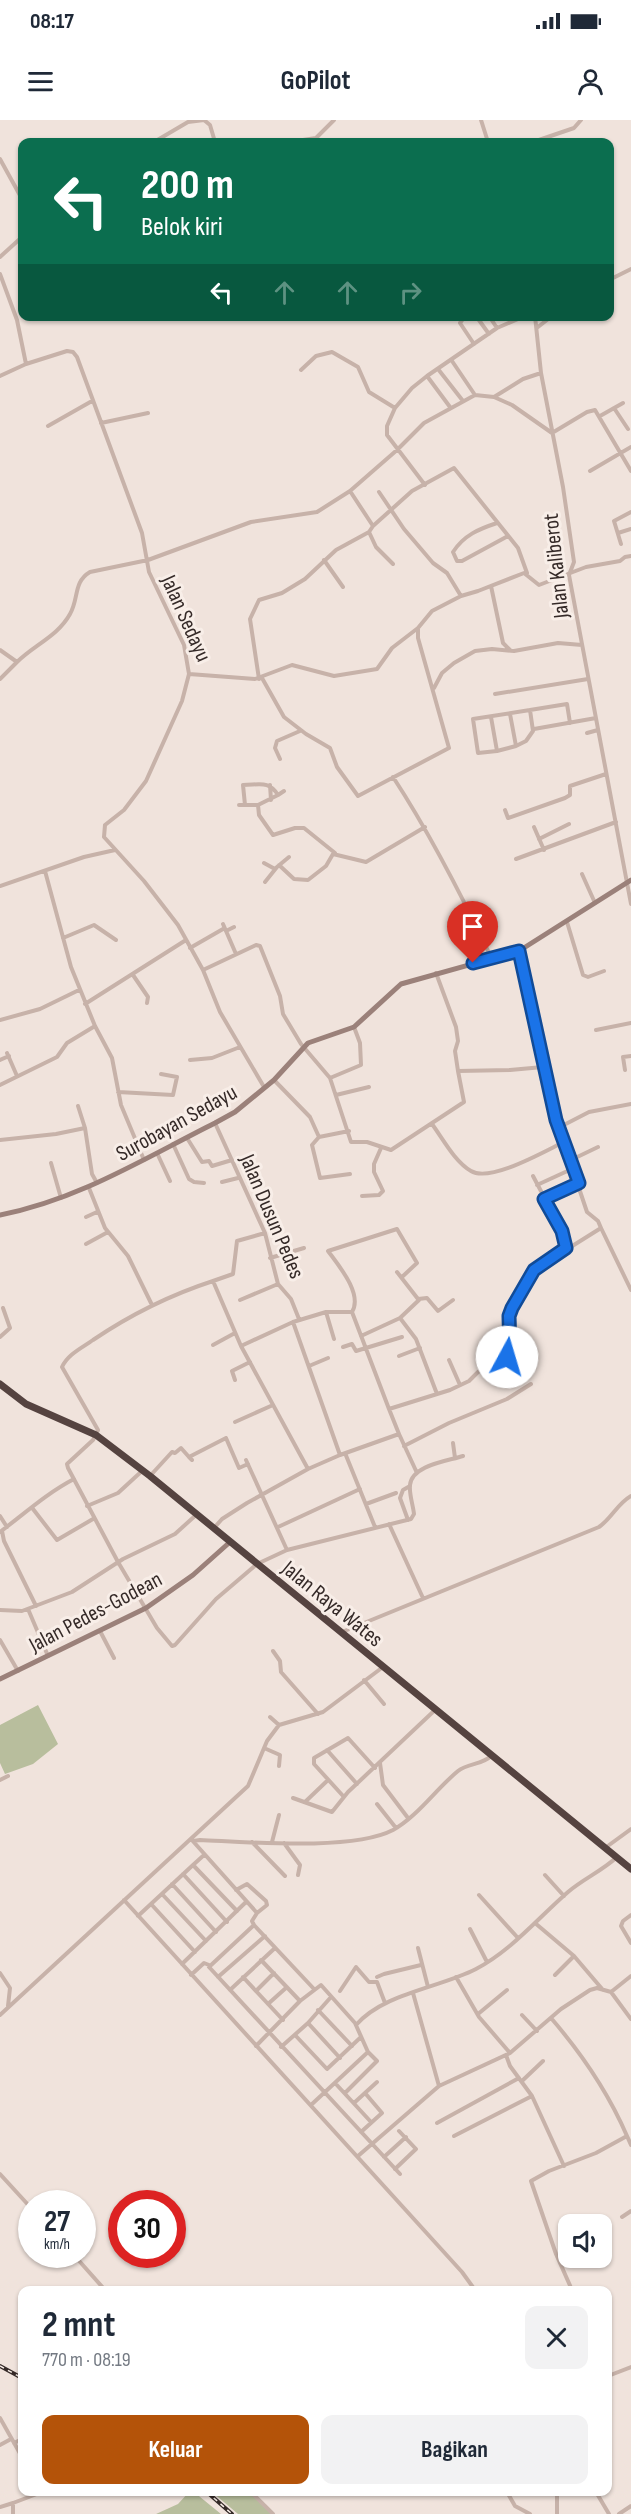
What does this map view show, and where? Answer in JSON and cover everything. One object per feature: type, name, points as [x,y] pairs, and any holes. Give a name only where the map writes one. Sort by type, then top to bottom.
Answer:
[{"type":"highway","name":"Jalan Raya Wates","points":[[0,1384],[20,1400],[96,1436],[150,1476],[631,1869]]},
{"type":"main road","name":"Surobayan Sedayu","points":[[0,1214],[26,1210],[89,1188],[215,1123],[235,1112],[265,1088],[303,1047],[313,1040],[354,1027],[396,986],[435,973],[519,951],[629,881]]},
{"type":"main road","name":"Jalan Pedes-Godean","points":[[0,1679],[146,1608],[193,1575],[230,1542]]},
{"type":"street","points":[[161,138],[188,122],[204,120],[210,125],[214,138]]},
{"type":"street","points":[[316,138],[334,120]]},
{"type":"street","points":[[481,120],[487,138]]},
{"type":"street","points":[[544,138],[573,128],[581,120]]},
{"type":"street","points":[[0,159],[18,193]]},
{"type":"street","points":[[0,257],[18,241]]},
{"type":"street","points":[[614,278],[631,269]]},
{"type":"street","points":[[0,274],[17,320],[26,364]]},
{"type":"street","points":[[461,321],[474,344]]},
{"type":"street","points":[[480,321],[489,334]]},
{"type":"street","points":[[492,321],[497,328]]},
{"type":"street","points":[[425,485],[390,440],[386,429],[395,408],[412,388],[427,376],[497,328],[513,321]]},
{"type":"street","name":"Jalan Kaliberot","points":[[537,321],[541,373],[563,487],[574,562],[569,576],[606,774],[629,881],[631,904]]},
{"type":"street","points":[[538,327],[546,321]]},
{"type":"street","name":"Jalan Sedayu","points":[[0,376],[26,364],[67,351],[73,352],[142,533],[149,572],[155,589],[184,645],[189,674],[261,678],[292,665],[334,676],[376,669],[392,648],[418,628],[432,611],[461,596],[521,574],[527,574]]},
{"type":"street","points":[[301,370],[316,356],[323,352],[332,352],[358,367],[369,392],[395,408]]},
{"type":"street","points":[[452,361],[476,394]]},
{"type":"street","points":[[438,369],[463,401]]},
{"type":"street","points":[[494,397],[523,379],[541,373]]},
{"type":"street","points":[[427,376],[450,407]]},
{"type":"street","points":[[0,679],[16,662],[63,625],[72,612],[82,577],[90,572],[148,560],[251,522],[317,512],[350,491],[424,423],[476,394],[494,397],[512,405],[552,433],[591,410],[595,410],[631,471]]},
{"type":"street","points":[[48,426],[92,401]]},
{"type":"street","points":[[600,416],[623,403]]},
{"type":"street","points":[[614,408],[630,432]]},
{"type":"street","points":[[101,423],[148,413]]},
{"type":"street","points":[[590,471],[631,447]]},
{"type":"street","points":[[418,628],[418,638],[449,748],[357,795],[337,767],[330,748],[300,730],[284,717],[261,678],[250,624],[252,611],[261,598],[282,593],[305,579],[336,550],[369,532],[412,491],[454,468],[521,553],[527,574],[534,584],[539,585],[569,576],[586,567],[620,561],[631,556]]},
{"type":"street","points":[[350,491],[373,526]]},
{"type":"street","points":[[379,492],[404,529],[433,563],[447,573],[461,596]]},
{"type":"street","points":[[621,544],[614,521],[631,512]]},
{"type":"street","points":[[497,523],[474,531],[465,538],[453,552],[457,561],[462,561],[508,536]]},
{"type":"street","points":[[618,533],[631,529]]},
{"type":"street","points":[[369,532],[376,547],[393,564]]},
{"type":"street","points":[[324,560],[343,587]]},
{"type":"street","points":[[491,586],[503,643],[510,651]]},
{"type":"street","points":[[433,688],[442,673],[465,656],[483,650],[510,651],[558,643],[582,645]]},
{"type":"street","points":[[0,650],[16,662]]},
{"type":"street","points":[[189,674],[182,701],[146,781],[124,810],[103,829],[104,837],[144,881],[178,925],[203,970],[216,1003],[265,1088]]},
{"type":"street","points":[[495,694],[588,679]]},
{"type":"street","points":[[530,710],[534,729],[526,741],[497,751],[478,753],[473,719],[567,704],[570,723]]},
{"type":"street","points":[[510,714],[516,746]]},
{"type":"street","points":[[491,717],[497,751]]},
{"type":"street","points":[[534,729],[596,718]]},
{"type":"street","points":[[280,759],[275,748],[277,741],[300,730]]},
{"type":"street","points":[[587,733],[598,730]]},
{"type":"street","points":[[505,810],[508,818],[565,798],[570,795],[570,786],[606,774]]},
{"type":"street","points":[[393,777],[426,827],[492,959]]},
{"type":"street","points":[[270,784],[278,795]]},
{"type":"street","points":[[270,784],[271,800]]},
{"type":"street","points":[[270,784],[243,785],[242,805],[271,800],[285,791]]},
{"type":"street","points":[[258,804],[260,815],[273,836],[295,828],[304,828],[315,834],[335,853],[366,862],[426,827]]},
{"type":"street","points":[[516,859],[616,822]]},
{"type":"street","points":[[539,839],[569,824]]},
{"type":"street","points":[[534,827],[544,850]]},
{"type":"street","points":[[0,886],[116,850]]},
{"type":"street","points":[[279,865],[294,879],[308,880],[318,869],[326,866],[331,855],[335,853]]},
{"type":"street","points":[[265,882],[289,857]]},
{"type":"street","points":[[264,863],[275,869]]},
{"type":"street","points":[[45,871],[79,990],[114,1062],[122,1109],[144,1160]]},
{"type":"street","points":[[582,874],[596,903]]},
{"type":"street","points":[[567,922],[583,975],[588,977],[604,971]]},
{"type":"street","points":[[63,938],[94,925],[116,940]]},
{"type":"street","points":[[190,948],[224,928],[234,927]]},
{"type":"street","points":[[224,928],[236,954]]},
{"type":"street","points":[[85,1004],[186,940]]},
{"type":"street","points":[[203,970],[255,945],[260,946],[280,996],[283,1014],[303,1047],[330,1078],[351,1142],[367,1142],[381,1148],[394,1149],[465,1101],[454,1051],[458,1041],[456,1027],[435,973]]},
{"type":"street","points":[[519,951],[558,1128],[574,1168],[587,1212],[598,1221],[631,1290]]},
{"type":"street","points":[[133,975],[148,997],[147,1003]]},
{"type":"street","points":[[0,1020],[40,1009],[79,990]]},
{"type":"street","points":[[596,1030],[631,1023]]},
{"type":"street","points":[[0,1085],[57,1057],[70,1040],[95,1026]]},
{"type":"street","points":[[330,1078],[361,1065],[360,1043],[354,1027]]},
{"type":"street","points":[[190,1060],[212,1058],[240,1047]]},
{"type":"street","points":[[0,1060],[8,1054],[17,1076]]},
{"type":"street","points":[[625,1070],[623,1057],[631,1056]]},
{"type":"street","points":[[458,1071],[543,1067]]},
{"type":"street","points":[[118,1092],[173,1095],[177,1077],[161,1074]]},
{"type":"street","points":[[274,1080],[310,1117],[319,1137]]},
{"type":"street","points":[[336,1095],[369,1087]]},
{"type":"street","points":[[558,1128],[589,1112],[631,1104]]},
{"type":"street","points":[[78,1106],[85,1128],[92,1174],[97,1184]]},
{"type":"street","name":"Jalan Dusun Pedes","points":[[215,1123],[238,1178],[265,1233],[278,1284],[291,1299],[299,1319]]},
{"type":"street","points":[[432,1124],[463,1164],[476,1174],[514,1166],[564,1142]]},
{"type":"street","points":[[0,1140],[56,1134],[85,1128]]},
{"type":"street","points":[[348,1131],[319,1137],[312,1145],[320,1178],[350,1174]]},
{"type":"street","points":[[187,1137],[202,1162],[209,1161],[212,1166],[232,1160]]},
{"type":"street","points":[[173,1145],[180,1162],[176,1166]]},
{"type":"street","points":[[173,1145],[190,1180],[204,1183]]},
{"type":"street","points":[[362,1196],[379,1195],[383,1191],[374,1172],[374,1164],[381,1148]]},
{"type":"street","points":[[571,1160],[598,1148]]},
{"type":"street","points":[[157,1153],[168,1170],[170,1181]]},
{"type":"street","points":[[51,1163],[61,1198]]},
{"type":"street","points":[[537,1185],[574,1168]]},
{"type":"street","points":[[533,1176],[562,1231],[566,1248]]},
{"type":"street","points":[[222,1182],[238,1178]]},
{"type":"street","points":[[544,1199],[579,1183]]},
{"type":"street","points":[[89,1188],[97,1212],[108,1232],[128,1256],[152,1305]]},
{"type":"street","points":[[86,1217],[97,1212]]},
{"type":"street","points":[[389,1409],[469,1381],[478,1372],[508,1355],[509,1316],[531,1274],[537,1266],[601,1228]]},
{"type":"street","points":[[402,1277],[417,1263],[397,1229],[328,1251],[351,1285],[354,1307],[352,1312],[399,1434],[417,1473]]},
{"type":"street","points":[[86,1244],[108,1232]]},
{"type":"street","points":[[265,1233],[237,1241],[232,1274],[152,1305],[122,1321],[68,1357],[62,1367],[97,1428],[96,1436],[68,1464],[93,1519],[157,1628],[173,1646],[224,1591],[257,1564],[287,1550],[414,1517],[410,1486]]},
{"type":"street","points":[[270,1258],[304,1248]]},
{"type":"street","points":[[397,1272],[419,1300]]},
{"type":"street","points":[[213,1281],[241,1346],[308,1469]]},
{"type":"street","points":[[240,1300],[278,1284]]},
{"type":"street","points":[[362,1336],[400,1318],[419,1300],[427,1298],[438,1311],[453,1300]]},
{"type":"street","points":[[0,1337],[10,1328],[3,1308]]},
{"type":"street","points":[[241,1346],[299,1319],[326,1312],[352,1312]]},
{"type":"street","points":[[326,1312],[334,1339]]},
{"type":"street","points":[[400,1318],[416,1339],[437,1394]]},
{"type":"street","points":[[293,1322],[342,1454],[360,1489],[375,1527]]},
{"type":"street","points":[[213,1345],[235,1333]]},
{"type":"street","points":[[343,1347],[352,1344],[356,1351],[402,1337]]},
{"type":"street","points":[[399,1356],[420,1348]]},
{"type":"street","points":[[309,1366],[328,1358]]},
{"type":"street","points":[[449,1360],[460,1385]]},
{"type":"street","points":[[235,1380],[232,1371],[250,1362]]},
{"type":"street","points":[[404,1446],[449,1423],[507,1399],[531,1384]]},
{"type":"street","points":[[235,1422],[273,1405]]},
{"type":"street","points":[[213,1529],[222,1519],[308,1469],[399,1434]]},
{"type":"street","points":[[150,1476],[173,1452],[175,1454],[181,1448],[191,1459],[226,1437],[239,1468],[247,1462],[287,1550]]},
{"type":"street","points":[[453,1443],[455,1458]]},
{"type":"street","points":[[408,1520],[400,1498],[403,1490],[410,1486],[417,1473],[463,1456]]},
{"type":"street","points":[[87,1506],[121,1491],[143,1471]]},
{"type":"street","points":[[36,1606],[1,1532],[33,1509],[53,1490],[74,1479]]},
{"type":"street","points":[[278,1527],[360,1489]]},
{"type":"street","points":[[366,1504],[396,1493]]},
{"type":"street","points":[[340,1632],[599,1527],[611,1518],[622,1501],[631,1496]]},
{"type":"street","points":[[33,1509],[57,1540],[93,1519]]},
{"type":"street","points":[[0,1610],[28,1609],[72,1592],[118,1562],[175,1534],[196,1515]]},
{"type":"street","points":[[0,1516],[7,1527]]},
{"type":"street","points":[[389,1524],[423,1598]]},
{"type":"street","points":[[28,1609],[48,1657]]},
{"type":"street","points":[[100,1630],[114,1658]]},
{"type":"street","points":[[0,1640],[18,1671]]},
{"type":"street","points":[[273,1652],[280,1661],[282,1672],[318,1714]]},
{"type":"street","points":[[0,2015],[248,1786],[264,1748],[279,1725],[318,1714],[382,1667]]},
{"type":"street","points":[[364,1680],[384,1704]]},
{"type":"street","points":[[293,1798],[330,1812],[435,1710]]},
{"type":"street","points":[[270,1717],[279,1725]]},
{"type":"street","points":[[344,1797],[312,1761],[348,1738],[375,1768]]},
{"type":"street","points":[[264,1748],[280,1755],[279,1766]]},
{"type":"street","points":[[327,1750],[357,1784]]},
{"type":"street","points":[[192,1840],[284,1842],[366,1839],[396,1828],[464,1767],[485,1761],[491,1756]]},
{"type":"street","points":[[380,1763],[383,1785],[408,1818]]},
{"type":"street","points":[[0,1780],[8,1776]]},
{"type":"street","points":[[305,1802],[328,1780]]},
{"type":"street","points":[[377,1804],[396,1828]]},
{"type":"street","points":[[272,1842],[279,1815]]},
{"type":"street","points":[[606,1848],[631,1829]]},
{"type":"street","points":[[192,1840],[246,1902],[258,1912]]},
{"type":"street","points":[[252,1841],[285,1876]]},
{"type":"street","points":[[284,1842],[300,1865],[298,1875]]},
{"type":"street","points":[[138,1916],[204,1855]]},
{"type":"street","points":[[356,2025],[364,2015],[385,2003],[456,1977],[487,1962],[518,1938],[564,1896],[617,1857]]},
{"type":"street","points":[[193,1865],[237,1911]]},
{"type":"street","points":[[183,1874],[227,1922]]},
{"type":"street","points":[[545,1875],[564,1896]]},
{"type":"street","points":[[172,1884],[216,1932]]},
{"type":"street","points":[[236,1890],[247,1884],[266,1901],[267,1905],[252,1920],[254,1924],[314,1989]]},
{"type":"street","points":[[162,1894],[206,1941]]},
{"type":"street","points":[[479,1895],[518,1938]]},
{"type":"street","points":[[124,1900],[358,2156],[472,2286]]},
{"type":"street","points":[[182,1964],[246,1902]]},
{"type":"street","points":[[151,1904],[195,1952]]},
{"type":"street","points":[[631,1915],[623,1921],[621,1929],[631,1943]]},
{"type":"street","points":[[535,1923],[574,1956],[603,1990]]},
{"type":"street","points":[[209,1965],[254,1924]]},
{"type":"street","points":[[470,1929],[487,1962]]},
{"type":"street","points":[[218,1977],[265,1936]]},
{"type":"street","points":[[230,1990],[275,1948]]},
{"type":"street","points":[[418,1948],[428,1988]]},
{"type":"street","points":[[555,1976],[574,1956]]},
{"type":"street","points":[[261,1960],[300,2001]]},
{"type":"street","points":[[191,1975],[204,1963],[209,1965],[281,2047],[400,2174]]},
{"type":"street","points":[[377,1977],[421,1965]]},
{"type":"street","points":[[340,1991],[356,1967],[369,1982],[376,1981],[385,2003]]},
{"type":"street","points":[[0,1973],[10,1988],[8,2007]]},
{"type":"street","points":[[256,1991],[274,1973]]},
{"type":"street","points":[[611,1992],[631,1976]]},
{"type":"street","points":[[243,1977],[283,2020]]},
{"type":"street","points":[[456,1977],[478,2014],[508,2054],[507,2061],[532,2096],[564,2166]]},
{"type":"street","points":[[256,2046],[300,2001],[321,1985],[356,2025],[368,2052],[376,2060],[376,2064],[345,2093]]},
{"type":"street","points":[[268,2004],[287,1987]]},
{"type":"street","points":[[358,2156],[439,2086],[508,2054],[551,2018],[590,1990],[597,1988],[611,1992],[631,2019]]},
{"type":"street","points":[[478,2014],[507,1990]]},
{"type":"street","points":[[413,1993],[439,2086]]},
{"type":"street","points":[[281,2047],[308,2023],[331,1997]]},
{"type":"street","points":[[318,2010],[352,2046]]},
{"type":"street","points":[[522,2014],[537,2031]]},
{"type":"street","points":[[551,2018],[578,2050],[597,2079],[616,2111],[631,2145]]},
{"type":"street","points":[[308,2023],[340,2058]]},
{"type":"street","points":[[295,2035],[326,2068],[361,2037]]},
{"type":"street","points":[[311,2105],[368,2052]]},
{"type":"street","points":[[437,2123],[520,2080],[543,2061]]},
{"type":"street","points":[[354,2103],[377,2082]]},
{"type":"street","points":[[335,2084],[372,2122]]},
{"type":"street","points":[[361,2132],[382,2111],[365,2093]]},
{"type":"street","points":[[453,2136],[532,2096]]},
{"type":"street","points":[[395,2169],[415,2150],[399,2131]]},
{"type":"street","points":[[570,2286],[556,2254],[531,2182],[532,2179],[596,2153],[627,2136]]},
{"type":"street","points":[[384,2157],[406,2137]]},
{"type":"street","points":[[0,2174],[18,2194]]},
{"type":"street","points":[[622,2217],[631,2211]]},
{"type":"street","points":[[85,2268],[101,2286]]},
{"type":"street","points":[[612,2374],[631,2367]]},
{"type":"street","points":[[0,2418],[18,2450]]},
{"type":"street","points":[[0,2445],[18,2440]]},
{"type":"street","points":[[0,2507],[31,2496]]},
{"type":"street","points":[[255,2496],[273,2514]]},
{"type":"street","points":[[509,2496],[515,2506],[530,2514]]},
{"type":"street","points":[[557,2496],[557,2514]]},
{"type":"street","points":[[598,2496],[609,2514]]},
{"type":"street","points":[[13,2503],[13,2514]]},
{"type":"street","points":[[619,2514],[631,2506]]},
{"type":"green space","points":[[38,1705],[58,1744],[33,1764],[5,1774],[0,1763],[0,1725]]},
{"type":"green space","points":[[185,2496],[199,2496],[221,2514],[156,2514],[178,2504]]},
{"type":"green space","points":[[217,2496],[253,2496],[271,2514],[238,2514]]},
{"type":"railway","points":[[0,2366],[18,2376]]},
{"type":"railway","points":[[212,2496],[232,2514]]},
{"type":"route","points":[[473,963],[519,951],[544,1076],[556,1120],[579,1183],[544,1199],[562,1231],[566,1248],[537,1266],[512,1308],[509,1316],[510,1351],[507,1357]]}]
